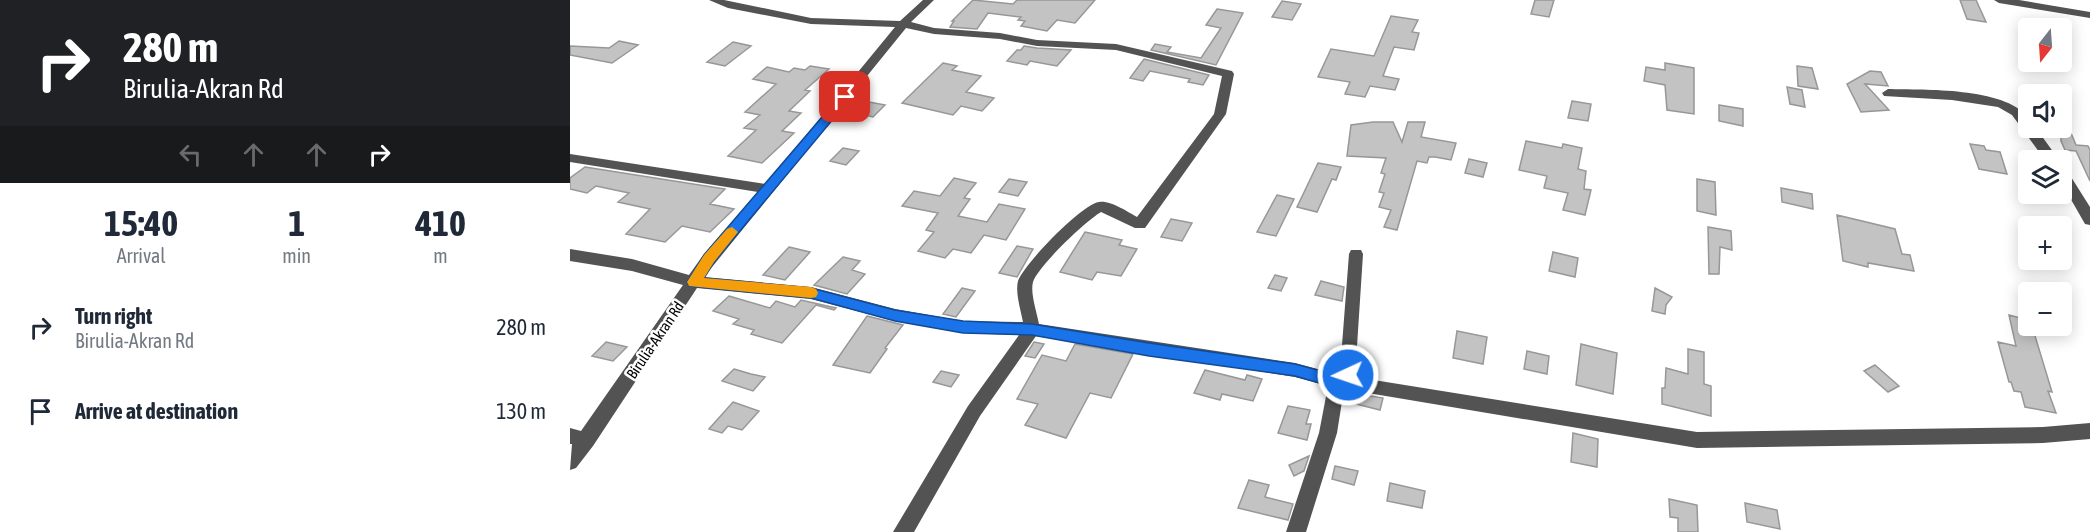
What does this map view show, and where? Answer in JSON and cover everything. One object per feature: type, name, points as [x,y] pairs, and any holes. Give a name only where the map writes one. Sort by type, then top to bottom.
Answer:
[{"type":"street","points":[[714,0],[728,5],[811,21],[903,24],[934,32],[1000,36],[1037,43],[1116,47],[1228,74],[1220,114],[1140,224],[1101,206],[1083,216],[1037,263],[1025,283],[1032,329],[974,411],[903,532]]},
{"type":"street","name":"Birulia-Akran Rd","points":[[570,462],[578,438],[694,282],[709,258],[769,189],[903,24],[929,0]]},
{"type":"street","points":[[1999,0],[2087,15]]},
{"type":"street","points":[[2070,0],[2087,15]]},
{"type":"street","points":[[1888,93],[1921,93],[1975,99],[2014,109],[2045,150]]},
{"type":"street","points":[[570,158],[769,189]]},
{"type":"street","points":[[2072,187],[2090,220]]},
{"type":"street","points":[[1337,381],[1348,375],[1356,254]]},
{"type":"street","points":[[570,255],[632,265],[694,282],[811,293],[895,315],[963,327],[1032,329],[1149,350],[1295,370],[1337,381],[1697,440],[2043,435],[2090,432]]},
{"type":"street","points":[[1296,532],[1328,433],[1337,381]]},
{"type":"building","points":[[973,0],[1013,4],[1017,0],[1095,0],[1075,23],[1057,20],[1047,31],[1021,26],[1025,21],[1018,20],[1021,17],[988,13],[977,29],[950,27],[954,21],[952,21]]},
{"type":"building","points":[[1535,0],[1554,0],[1549,17],[1531,14]]},
{"type":"building","points":[[1960,0],[1976,0],[1986,22],[1967,19]]},
{"type":"building","points":[[1282,1],[1301,4],[1292,20],[1272,17]]},
{"type":"building","points":[[1217,9],[1243,13],[1216,65],[1151,50],[1155,44],[1171,47],[1167,52],[1201,58],[1221,28],[1206,25]]},
{"type":"building","points":[[1391,16],[1418,20],[1412,32],[1419,33],[1414,50],[1394,47],[1383,76],[1399,79],[1395,90],[1370,86],[1365,97],[1345,94],[1350,82],[1318,77],[1331,49],[1374,56]]},
{"type":"building","points":[[619,41],[638,45],[612,63],[570,55],[570,46],[609,48]]},
{"type":"building","points":[[733,42],[751,46],[725,66],[707,62]]},
{"type":"building","points":[[1024,46],[1071,50],[1057,66],[1030,61],[1027,65],[1007,61]]},
{"type":"building","points":[[1144,59],[1209,75],[1203,85],[1188,82],[1190,79],[1150,71],[1143,81],[1130,78]]},
{"type":"building","points":[[943,63],[957,66],[952,70],[981,76],[966,92],[994,98],[982,111],[961,106],[953,115],[902,103]]},
{"type":"building","points":[[1665,63],[1694,68],[1694,114],[1667,110],[1665,85],[1644,81],[1646,67],[1665,70]]},
{"type":"building","points":[[810,66],[829,69],[805,90],[810,91],[789,111],[801,113],[782,131],[794,133],[762,163],[728,156],[756,130],[744,128],[760,115],[745,112],[776,84],[753,79],[767,67],[789,72],[794,68],[805,70]]},
{"type":"building","points":[[1797,66],[1812,68],[1818,89],[1798,86]]},
{"type":"building","points":[[1870,71],[1881,72],[1888,86],[1865,84],[1889,110],[1861,112],[1847,84]]},
{"type":"building","points":[[1787,87],[1802,90],[1805,107],[1790,104]]},
{"type":"building","points":[[1572,101],[1591,104],[1588,121],[1568,118]]},
{"type":"building","points":[[869,102],[885,105],[873,117],[857,113]]},
{"type":"building","points":[[1719,105],[1743,109],[1743,126],[1719,121]]},
{"type":"building","points":[[1393,122],[1402,142],[1408,122],[1425,122],[1421,137],[1456,143],[1451,160],[1429,157],[1427,163],[1417,161],[1397,230],[1384,227],[1391,210],[1379,207],[1384,193],[1379,192],[1385,174],[1381,173],[1386,158],[1347,156],[1351,125]]},
{"type":"building","points":[[2072,135],[2076,145],[2088,146],[2090,181],[2076,151],[2065,150],[2061,138],[2072,138]]},
{"type":"building","points":[[1526,141],[1562,148],[1563,144],[1582,148],[1578,169],[1586,171],[1584,189],[1591,190],[1585,215],[1563,210],[1568,193],[1544,188],[1547,176],[1519,170]]},
{"type":"building","points":[[1970,144],[2000,152],[2007,174],[1979,169]]},
{"type":"building","points":[[843,148],[859,151],[846,165],[830,161]]},
{"type":"building","points":[[1469,159],[1487,163],[1483,177],[1465,173]]},
{"type":"building","points":[[1318,163],[1341,167],[1336,180],[1332,179],[1317,212],[1297,207]]},
{"type":"building","points":[[585,167],[725,189],[710,204],[734,209],[710,232],[682,226],[665,242],[626,234],[650,209],[618,202],[629,193],[596,186],[587,193],[570,189],[570,178]]},
{"type":"building","points":[[954,178],[976,183],[964,198],[970,199],[958,216],[987,222],[999,204],[1025,209],[1006,240],[984,235],[971,253],[953,249],[945,258],[918,251],[934,232],[926,230],[938,213],[902,206],[914,191],[940,196]]},
{"type":"building","points":[[1009,179],[1027,182],[1018,196],[999,192]]},
{"type":"building","points":[[1697,179],[1715,182],[1716,215],[1697,211]]},
{"type":"building","points":[[1781,188],[1812,194],[1813,209],[1782,202]]},
{"type":"building","points":[[1277,195],[1294,199],[1276,236],[1257,232]]},
{"type":"building","points":[[1837,215],[1895,229],[1902,254],[1910,255],[1914,271],[1868,263],[1868,267],[1843,261]]},
{"type":"building","points":[[1171,219],[1192,223],[1182,241],[1161,237]]},
{"type":"building","points":[[1708,227],[1731,231],[1732,250],[1720,247],[1719,274],[1709,274]]},
{"type":"building","points":[[1085,232],[1122,240],[1119,245],[1137,249],[1121,276],[1097,272],[1092,280],[1060,272]]},
{"type":"building","points":[[1017,246],[1033,249],[1017,277],[999,273]]},
{"type":"building","points":[[789,247],[810,252],[785,280],[763,275]]},
{"type":"building","points":[[1553,252],[1578,258],[1575,277],[1549,271]]},
{"type":"building","points":[[843,257],[860,261],[852,270],[865,274],[847,294],[814,285]]},
{"type":"building","points":[[1275,275],[1287,278],[1281,291],[1268,288]]},
{"type":"building","points":[[1321,281],[1344,287],[1342,301],[1315,295]]},
{"type":"building","points":[[962,288],[975,291],[956,317],[943,314]]},
{"type":"building","points":[[1655,288],[1672,297],[1666,305],[1665,314],[1652,311]]},
{"type":"building","points":[[729,296],[770,308],[776,301],[795,307],[801,300],[836,308],[834,310],[816,305],[782,343],[751,334],[754,330],[733,324],[739,319],[713,311]]},
{"type":"building","points":[[2009,315],[2018,317],[2018,336],[2035,336],[2052,392],[2048,391],[2056,413],[2025,407],[2021,392],[2014,391],[2009,382],[1998,342],[2016,346]]},
{"type":"building","points":[[867,316],[903,325],[885,348],[887,349],[870,373],[833,365]]},
{"type":"building","points":[[1457,331],[1487,337],[1483,364],[1453,358]]},
{"type":"building","points":[[606,342],[627,347],[613,361],[592,356]]},
{"type":"building","points":[[1034,342],[1044,344],[1035,358],[1025,356]]},
{"type":"building","points":[[1075,344],[1133,354],[1111,398],[1090,393],[1066,438],[1025,425],[1038,404],[1017,399],[1042,355],[1066,361]]},
{"type":"building","points":[[1581,344],[1617,353],[1613,394],[1576,385]]},
{"type":"building","points":[[1688,349],[1704,352],[1704,384],[1711,386],[1711,416],[1662,404],[1666,368],[1688,374]]},
{"type":"building","points":[[1527,351],[1549,356],[1547,374],[1524,369]]},
{"type":"building","points":[[1875,365],[1899,386],[1888,392],[1864,371]]},
{"type":"building","points":[[734,369],[765,377],[753,391],[722,381]]},
{"type":"building","points":[[1205,370],[1245,380],[1247,375],[1262,379],[1253,401],[1222,394],[1220,400],[1194,393]]},
{"type":"building","points":[[941,371],[959,375],[951,387],[933,382]]},
{"type":"building","points":[[1346,392],[1383,398],[1380,410],[1344,401]]},
{"type":"building","points":[[733,402],[759,411],[742,430],[728,426],[722,433],[709,429]]},
{"type":"building","points":[[1288,406],[1310,410],[1306,424],[1311,424],[1307,440],[1278,433]]},
{"type":"building","points":[[1573,433],[1598,439],[1597,467],[1571,462]]},
{"type":"building","points":[[1309,456],[1304,471],[1294,476],[1289,465]]},
{"type":"building","points":[[1335,466],[1358,471],[1354,485],[1332,479]]},
{"type":"building","points":[[1249,480],[1269,485],[1265,497],[1293,504],[1288,520],[1238,508]]},
{"type":"building","points":[[1390,483],[1425,491],[1422,508],[1387,501]]},
{"type":"building","points":[[1669,499],[1697,505],[1698,532],[1678,532],[1678,518],[1670,517]]},
{"type":"building","points":[[1745,503],[1777,510],[1780,529],[1747,522]]},
{"type":"slow traffic","points":[[732,232],[709,258],[694,282],[811,293]]},
{"type":"route","points":[[845,97],[709,258],[694,282],[811,293],[895,315],[963,327],[1032,329],[1149,350],[1295,370],[1337,381],[1348,375]]}]
